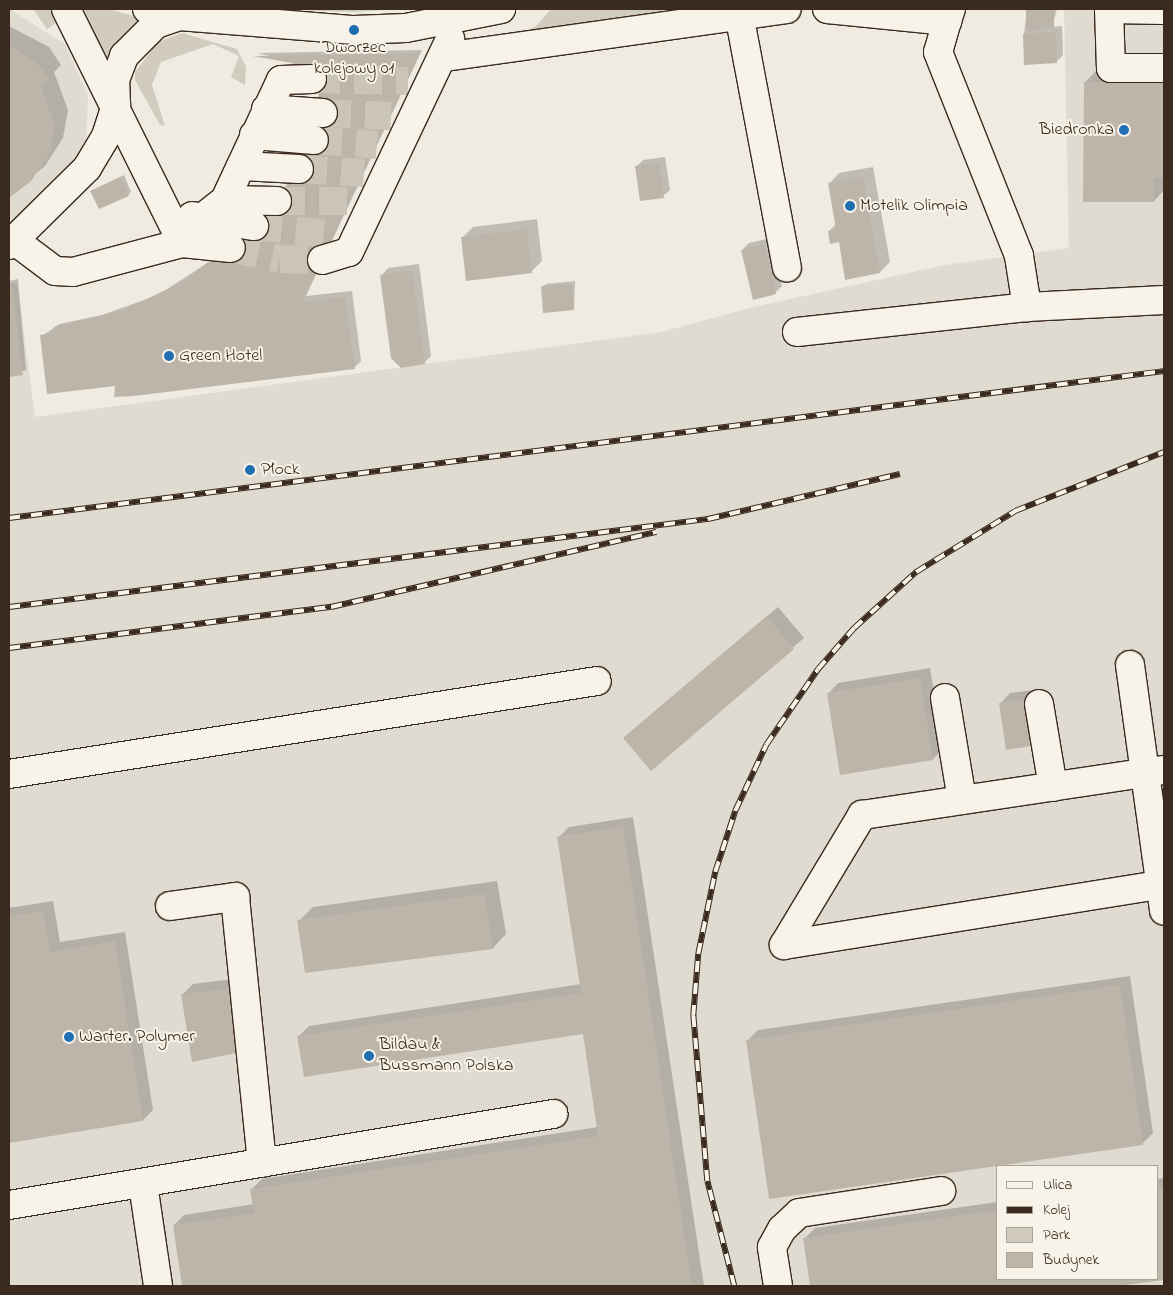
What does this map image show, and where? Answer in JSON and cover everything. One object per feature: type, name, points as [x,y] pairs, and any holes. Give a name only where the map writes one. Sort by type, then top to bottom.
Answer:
[{"type":"street","points":[[66,9],[170,212],[182,243]]},
{"type":"street","points":[[148,9],[180,16],[354,30],[406,28],[464,13],[501,9]]},
{"type":"street","points":[[445,57],[739,14],[787,9]]},
{"type":"street","points":[[827,9],[949,15],[938,52],[1019,256],[1026,307]]},
{"type":"street","points":[[1164,10],[1109,9],[1111,68],[1164,68]]},
{"type":"street","points":[[322,260],[349,252],[346,234],[420,82],[445,57],[464,13]]},
{"type":"street","points":[[739,14],[787,267]]},
{"type":"street","points":[[180,16],[156,24],[124,56],[115,80],[116,105],[106,136],[87,168],[12,243],[55,271],[73,272],[182,243],[231,248]]},
{"type":"street","points":[[202,218],[225,200],[280,80],[312,79]]},
{"type":"street","points":[[266,109],[323,113]]},
{"type":"street","points":[[254,135],[314,140]]},
{"type":"street","points":[[241,166],[299,169]]},
{"type":"street","points":[[225,200],[277,201]]},
{"type":"street","points":[[170,212],[254,226]]},
{"type":"street","points":[[797,332],[1026,307],[1164,300]]},
{"type":"street","points":[[1130,665],[1155,772],[1160,884],[1164,911]]},
{"type":"street","points":[[9,774],[597,681]]},
{"type":"street","points":[[945,698],[962,800]]},
{"type":"street","points":[[1039,704],[1053,787]]},
{"type":"street","points":[[1155,772],[862,815],[784,945],[1160,884]]},
{"type":"street","points":[[170,906],[235,897],[262,1164]]},
{"type":"street","points":[[9,1205],[144,1184],[553,1114]]},
{"type":"street","points":[[144,1184],[158,1286]]},
{"type":"street","points":[[778,1286],[772,1247],[782,1229],[799,1213],[941,1191]]},
{"type":"shaded area","points":[[9,9],[65,44],[88,95],[86,147],[56,193],[9,225]]},
{"type":"shaded area","points":[[1064,9],[1164,9],[1164,1286],[9,1286],[9,284],[17,283],[35,417],[661,332],[754,307],[945,265],[1069,248]]},
{"type":"green space","points":[[33,9],[52,9],[59,21],[47,29]]},
{"type":"green space","points":[[84,9],[108,9],[141,18],[106,60]]},
{"type":"green space","points":[[269,9],[397,9],[353,12]]},
{"type":"green space","points":[[551,9],[673,9],[519,36],[536,26]]},
{"type":"green space","points":[[182,33],[237,49],[246,67],[245,85],[231,77],[239,56],[213,44],[161,62],[152,85],[165,126],[160,125],[135,80],[135,72],[158,42]]},
{"type":"building","points":[[1026,9],[1054,9],[1054,27],[1026,31]]},
{"type":"building","points":[[1055,32],[1057,63],[1024,65],[1023,34]]},
{"type":"building","points":[[9,45],[35,61],[49,79],[41,86],[54,124],[50,153],[31,181],[9,198]]},
{"type":"building","points":[[420,53],[302,302],[345,297],[355,369],[134,396],[114,397],[115,386],[47,394],[40,335],[54,333],[54,327],[124,310],[184,281],[254,226],[299,169],[321,125],[318,88],[292,63],[253,56]]},
{"type":"building","name":"Biedronka","points":[[1084,82],[1164,82],[1164,178],[1154,178],[1154,202],[1083,202]]},
{"type":"building","points":[[659,163],[664,198],[640,201],[635,166]]},
{"type":"building","points":[[120,177],[129,196],[99,209],[90,191]]},
{"type":"building","name":"Motelik Olimpia","points":[[863,177],[880,273],[845,280],[839,242],[830,244],[828,231],[836,229],[828,183]]},
{"type":"building","points":[[527,229],[532,273],[466,281],[461,237]]},
{"type":"building","points":[[764,244],[776,294],[753,300],[741,250]]},
{"type":"building","points":[[412,270],[425,364],[401,368],[391,358],[380,275]]},
{"type":"building","points":[[572,284],[574,310],[543,313],[541,286]]},
{"type":"building","points":[[12,285],[23,375],[9,377],[9,286]]},
{"type":"building","points":[[767,616],[794,649],[651,771],[623,738]]},
{"type":"building","points":[[920,678],[933,760],[840,775],[827,693]]},
{"type":"building","points":[[1024,699],[1031,746],[1006,750],[999,703]]},
{"type":"building","name":"Bildau & Bussmann Polska","points":[[623,826],[692,1286],[182,1286],[173,1225],[254,1213],[250,1189],[598,1136],[583,1034],[304,1077],[297,1036],[581,993],[557,837]]},
{"type":"building","points":[[484,894],[493,949],[305,973],[297,920]]},
{"type":"building","name":"Warter. Polymer","points":[[43,911],[50,952],[115,941],[143,1121],[9,1143],[9,916]]},
{"type":"building","points":[[1120,985],[1143,1145],[769,1199],[746,1040]]},
{"type":"building","points":[[232,988],[241,1052],[192,1062],[181,994]]},
{"type":"building","points":[[1164,1186],[1164,1280],[1117,1286],[810,1286],[803,1238],[996,1210],[996,1280],[1158,1280],[1158,1187]]},
{"type":"tunnel","points":[[312,79],[408,81]]},
{"type":"tunnel","points":[[323,113],[391,116]]},
{"type":"tunnel","points":[[314,140],[377,145]]},
{"type":"tunnel","points":[[299,169],[364,173]]},
{"type":"tunnel","points":[[277,201],[350,201]]},
{"type":"tunnel","points":[[254,226],[334,235]]},
{"type":"tunnel","points":[[231,248],[280,259],[322,260]]},
{"type":"railway","points":[[9,518],[1164,371]]},
{"type":"railway","points":[[734,1286],[707,1181],[693,1016],[698,954],[715,872],[735,811],[766,745],[818,669],[854,628],[916,572],[1015,511],[1164,452]]},
{"type":"railway","points":[[9,607],[708,519],[900,474]]},
{"type":"railway","points":[[9,648],[331,607],[656,532]]},
{"type":"place","name":"Dworzec kolejowy 01","points":[[354,30]]},
{"type":"place","name":"Biedronka","points":[[1124,130]]},
{"type":"place","name":"Motelik Olimpia","points":[[850,206]]},
{"type":"place","name":"Green Hotel","points":[[169,356]]},
{"type":"place","name":"Płock","points":[[250,470]]},
{"type":"place","name":"Warter. Polymer","points":[[69,1037]]},
{"type":"place","name":"Bildau & Bussmann Polska","points":[[369,1056]]}]
